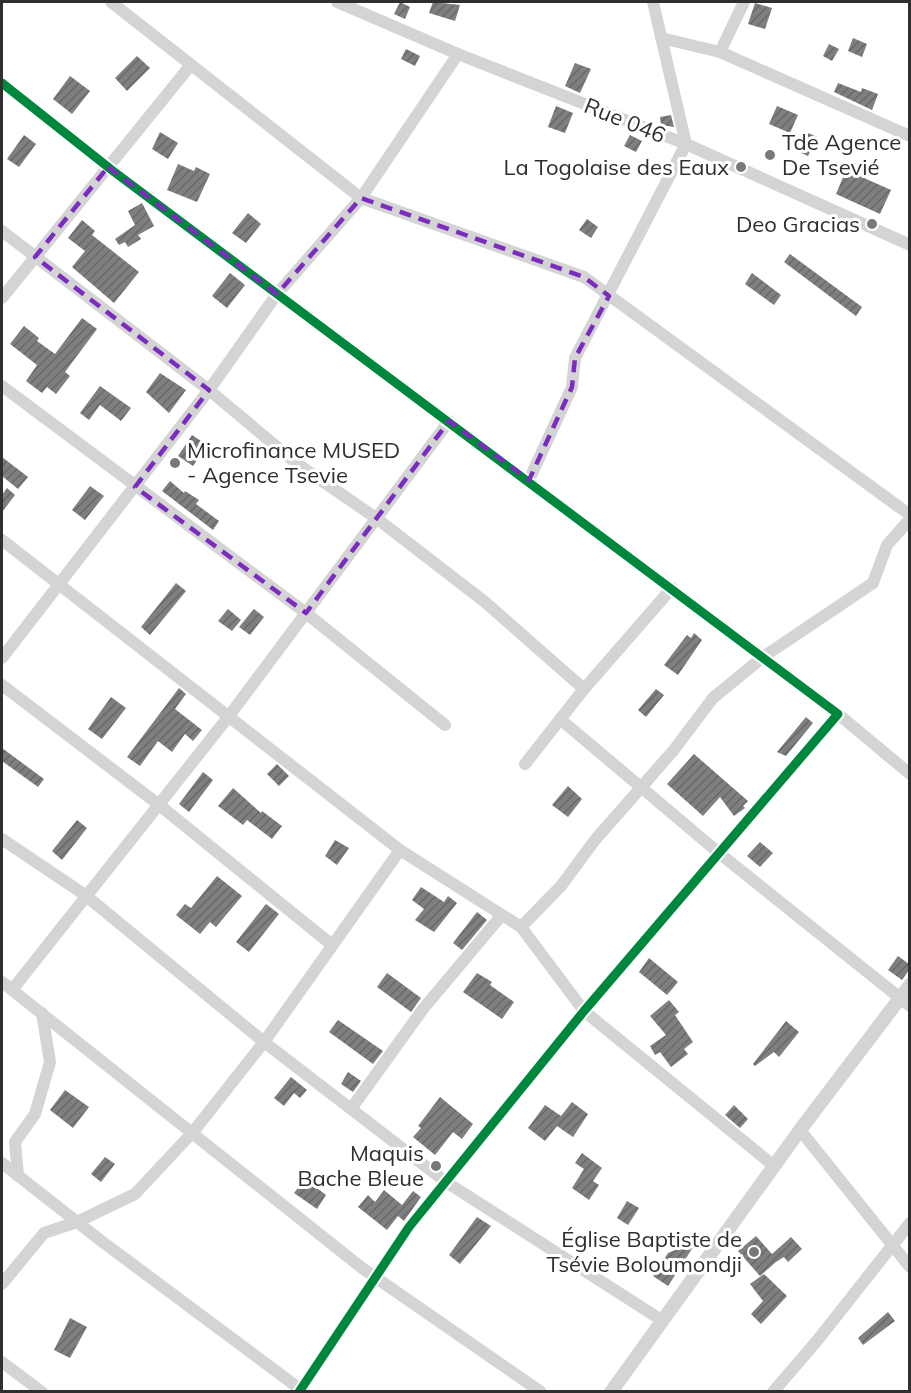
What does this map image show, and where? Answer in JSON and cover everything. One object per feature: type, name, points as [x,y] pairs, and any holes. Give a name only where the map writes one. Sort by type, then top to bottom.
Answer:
[{"type":"street","points":[[111,2],[361,198],[584,277],[909,517],[887,545],[873,583],[763,657],[713,698],[673,751],[641,785],[561,886],[521,927]]},
{"type":"street","name":"Rue 046","points":[[337,2],[458,54],[686,144],[909,245]]},
{"type":"street","points":[[529,480],[572,387],[574,358],[609,296],[686,144],[653,2]]},
{"type":"street","points":[[720,52],[744,2]]},
{"type":"street","points":[[662,38],[720,52],[909,136]]},
{"type":"street","points":[[2,658],[209,390],[278,294],[361,198],[458,54]]},
{"type":"street","points":[[2,298],[190,66]]},
{"type":"street","points":[[2,83],[108,167],[529,480],[838,714],[909,774]]},
{"type":"street","points":[[2,231],[209,390],[296,463],[376,518],[485,602],[584,688]]},
{"type":"street","points":[[2,386],[306,613],[445,725]]},
{"type":"street","points":[[449,421],[229,716],[85,895],[7,986],[375,1277],[541,1392]]},
{"type":"street","points":[[2,540],[58,586],[400,850],[521,927],[584,1011],[774,1166]]},
{"type":"street","points":[[525,764],[584,688],[672,588]]},
{"type":"street","points":[[2,685],[158,804],[332,945]]},
{"type":"street","points":[[2,1163],[301,1391],[409,1227],[584,1011],[838,714]]},
{"type":"street","points":[[560,720],[641,785],[719,853],[905,1001]]},
{"type":"street","points":[[2,839],[85,895],[264,1042],[446,1182],[663,1321]]},
{"type":"street","points":[[2,1284],[44,1233],[77,1222],[135,1194],[193,1132],[264,1042],[400,850]]},
{"type":"street","points":[[351,1109],[423,1009],[501,916]]},
{"type":"street","points":[[611,1392],[800,1130],[905,1001],[909,985]]},
{"type":"street","points":[[18,1176],[15,1142],[35,1114],[50,1062],[42,1013]]},
{"type":"street","points":[[800,1130],[909,1267]]},
{"type":"street","points":[[772,1392],[816,1342],[909,1223]]},
{"type":"street","points":[[2,1362],[42,1392]]},
{"type":"highlighted area","points":[[108,167],[277,294],[361,198],[584,277],[609,296],[575,358],[572,387],[529,480],[449,421],[306,613],[135,487],[209,390],[35,257]]},
{"type":"building","points":[[400,2],[410,7],[405,19],[394,14]]},
{"type":"building","points":[[433,2],[460,5],[455,21],[429,13]]},
{"type":"building","points":[[755,3],[772,8],[765,29],[748,24]]},
{"type":"building","points":[[853,38],[867,44],[862,57],[848,51]]},
{"type":"building","points":[[829,44],[839,49],[832,61],[823,56]]},
{"type":"building","points":[[406,49],[420,56],[415,66],[401,59]]},
{"type":"building","points":[[137,56],[150,68],[127,91],[115,78]]},
{"type":"building","points":[[575,63],[591,69],[580,93],[565,86]]},
{"type":"building","points":[[70,76],[90,91],[72,114],[53,99]]},
{"type":"building","points":[[838,83],[861,92],[862,88],[878,94],[872,110],[834,92]]},
{"type":"building","points":[[556,106],[573,113],[565,133],[548,127]]},
{"type":"building","points":[[777,106],[798,115],[790,133],[769,124]]},
{"type":"building","points":[[671,115],[674,127],[661,125],[660,117]]},
{"type":"building","points":[[160,132],[178,143],[168,159],[152,149]]},
{"type":"building","points":[[808,133],[817,137],[808,156],[799,152]]},
{"type":"building","points":[[24,135],[36,144],[19,167],[7,159]]},
{"type":"building","points":[[630,135],[642,141],[636,152],[624,146]]},
{"type":"building","points":[[178,164],[194,171],[196,167],[210,174],[197,202],[167,190]]},
{"type":"building","points":[[846,170],[891,190],[880,214],[836,194]]},
{"type":"building","points":[[142,203],[154,226],[138,235],[141,239],[128,247],[125,242],[119,245],[115,239],[135,225],[128,211]]},
{"type":"building","points":[[248,213],[261,224],[246,243],[232,233]]},
{"type":"building","points":[[587,219],[598,227],[591,238],[579,230]]},
{"type":"building","points":[[82,220],[95,231],[92,235],[139,272],[114,303],[72,267],[85,251],[68,238]]},
{"type":"building","points":[[790,254],[862,307],[856,316],[784,262]]},
{"type":"building","points":[[230,273],[245,285],[227,308],[212,296]]},
{"type":"building","points":[[752,273],[781,295],[774,305],[745,284]]},
{"type":"building","points":[[82,318],[97,329],[65,372],[70,376],[56,394],[47,387],[42,393],[26,381],[37,365],[10,344],[24,326],[39,338],[37,341],[55,354]]},
{"type":"building","points":[[160,373],[186,390],[169,413],[146,392]]},
{"type":"building","points":[[100,386],[131,408],[121,421],[100,405],[89,420],[80,413]]},
{"type":"building","points":[[192,435],[207,445],[193,466],[178,456]]},
{"type":"building","points":[[2,457],[28,477],[18,489],[2,476]]},
{"type":"building","points":[[170,481],[184,493],[185,491],[199,500],[196,504],[219,521],[213,530],[162,491]]},
{"type":"building","points":[[90,486],[104,496],[85,520],[72,510]]},
{"type":"building","points":[[7,488],[15,495],[2,512],[2,495]]},
{"type":"building","points":[[176,583],[186,591],[150,635],[141,627]]},
{"type":"building","points":[[228,609],[241,620],[232,631],[218,621]]},
{"type":"building","points":[[254,609],[264,617],[250,635],[239,627]]},
{"type":"building","points":[[694,633],[702,640],[678,675],[664,665],[687,635],[691,638]]},
{"type":"building","points":[[179,688],[186,694],[175,709],[202,730],[193,741],[185,734],[172,752],[158,741],[140,766],[127,757]]},
{"type":"building","points":[[656,689],[664,695],[646,717],[638,710]]},
{"type":"building","points":[[111,697],[126,708],[102,739],[88,729]]},
{"type":"building","points":[[806,717],[813,723],[786,756],[777,752]]},
{"type":"building","points":[[2,748],[44,779],[38,787],[2,761]]},
{"type":"building","points":[[694,754],[748,801],[743,806],[745,808],[734,816],[720,797],[703,816],[667,784]]},
{"type":"building","points":[[277,764],[289,776],[279,786],[267,774]]},
{"type":"building","points":[[203,772],[213,780],[189,812],[179,804]]},
{"type":"building","points":[[568,786],[582,799],[568,817],[552,805]]},
{"type":"building","points":[[233,788],[261,813],[262,811],[282,826],[272,839],[247,820],[243,825],[218,806]]},
{"type":"building","points":[[77,820],[87,828],[62,860],[52,851]]},
{"type":"building","points":[[335,840],[349,848],[337,865],[325,856]]},
{"type":"building","points":[[760,842],[773,853],[760,867],[747,856]]},
{"type":"building","points":[[217,876],[242,896],[216,927],[210,922],[200,934],[176,915],[185,904],[191,908]]},
{"type":"building","points":[[421,887],[444,902],[448,896],[457,903],[434,932],[415,920],[424,909],[412,900]]},
{"type":"building","points":[[266,904],[279,914],[249,952],[236,942]]},
{"type":"building","points":[[477,912],[487,920],[462,950],[453,943]]},
{"type":"building","points":[[898,956],[909,964],[909,970],[902,980],[888,970]]},
{"type":"building","points":[[649,958],[678,982],[667,995],[639,972]]},
{"type":"building","points":[[387,973],[421,998],[411,1012],[377,987]]},
{"type":"building","points":[[477,973],[492,982],[490,985],[514,1002],[502,1019],[463,992]]},
{"type":"building","points":[[669,1000],[679,1012],[675,1015],[693,1042],[684,1049],[688,1054],[671,1067],[660,1052],[655,1055],[650,1046],[666,1035],[650,1016]]},
{"type":"building","points":[[338,1020],[383,1051],[373,1064],[329,1032]]},
{"type":"building","points":[[786,1021],[799,1032],[779,1057],[774,1052],[755,1066],[753,1064]]},
{"type":"building","points":[[348,1072],[361,1081],[353,1092],[341,1084]]},
{"type":"building","points":[[291,1077],[307,1090],[300,1098],[294,1093],[284,1106],[274,1098]]},
{"type":"building","points":[[65,1090],[89,1107],[73,1128],[50,1110]]},
{"type":"building","points":[[440,1097],[473,1124],[462,1139],[453,1132],[435,1155],[413,1137],[421,1128],[418,1126]]},
{"type":"building","points":[[572,1102],[588,1114],[573,1137],[557,1126],[545,1141],[528,1128],[545,1105],[561,1116]]},
{"type":"building","points":[[734,1105],[748,1119],[740,1128],[725,1115]]},
{"type":"building","points":[[582,1153],[602,1168],[593,1181],[599,1185],[589,1200],[572,1188],[584,1169],[575,1163]]},
{"type":"building","points":[[105,1157],[115,1164],[101,1182],[91,1174]]},
{"type":"building","points":[[305,1179],[326,1195],[317,1209],[294,1193]]},
{"type":"building","points":[[384,1190],[402,1205],[413,1191],[421,1197],[404,1221],[398,1216],[387,1230],[358,1207],[368,1195],[375,1202]]},
{"type":"building","points":[[627,1201],[639,1208],[628,1225],[617,1218]]},
{"type":"building","points":[[477,1217],[491,1226],[460,1264],[449,1255]]},
{"type":"building","points":[[756,1236],[772,1254],[791,1237],[802,1249],[788,1262],[784,1257],[760,1276],[738,1251]]},
{"type":"building","points":[[697,1241],[668,1286],[653,1276],[668,1253]]},
{"type":"building","points":[[764,1274],[787,1296],[761,1324],[751,1314],[763,1301],[750,1284]]},
{"type":"building","points":[[888,1312],[895,1321],[863,1345],[858,1338]]},
{"type":"building","points":[[70,1318],[87,1327],[70,1358],[54,1350]]},
{"type":"cycle path","points":[[2,83],[113,171],[838,714],[584,1011],[409,1227],[299,1392]]},
{"type":"place","name":"Tde Agence De Tsevié","points":[[770,155]]},
{"type":"place","name":"La Togolaise des Eaux","points":[[741,167]]},
{"type":"place","name":"Deo Gracias","points":[[872,224]]},
{"type":"place","name":"Microfinance MUSED - Agence Tsevie","points":[[175,463]]},
{"type":"place","name":"Maquis Bache Bleue","points":[[436,1166]]},
{"type":"place","name":"Église Baptiste de Tsévie Boloumondji","points":[[754,1252]]}]
